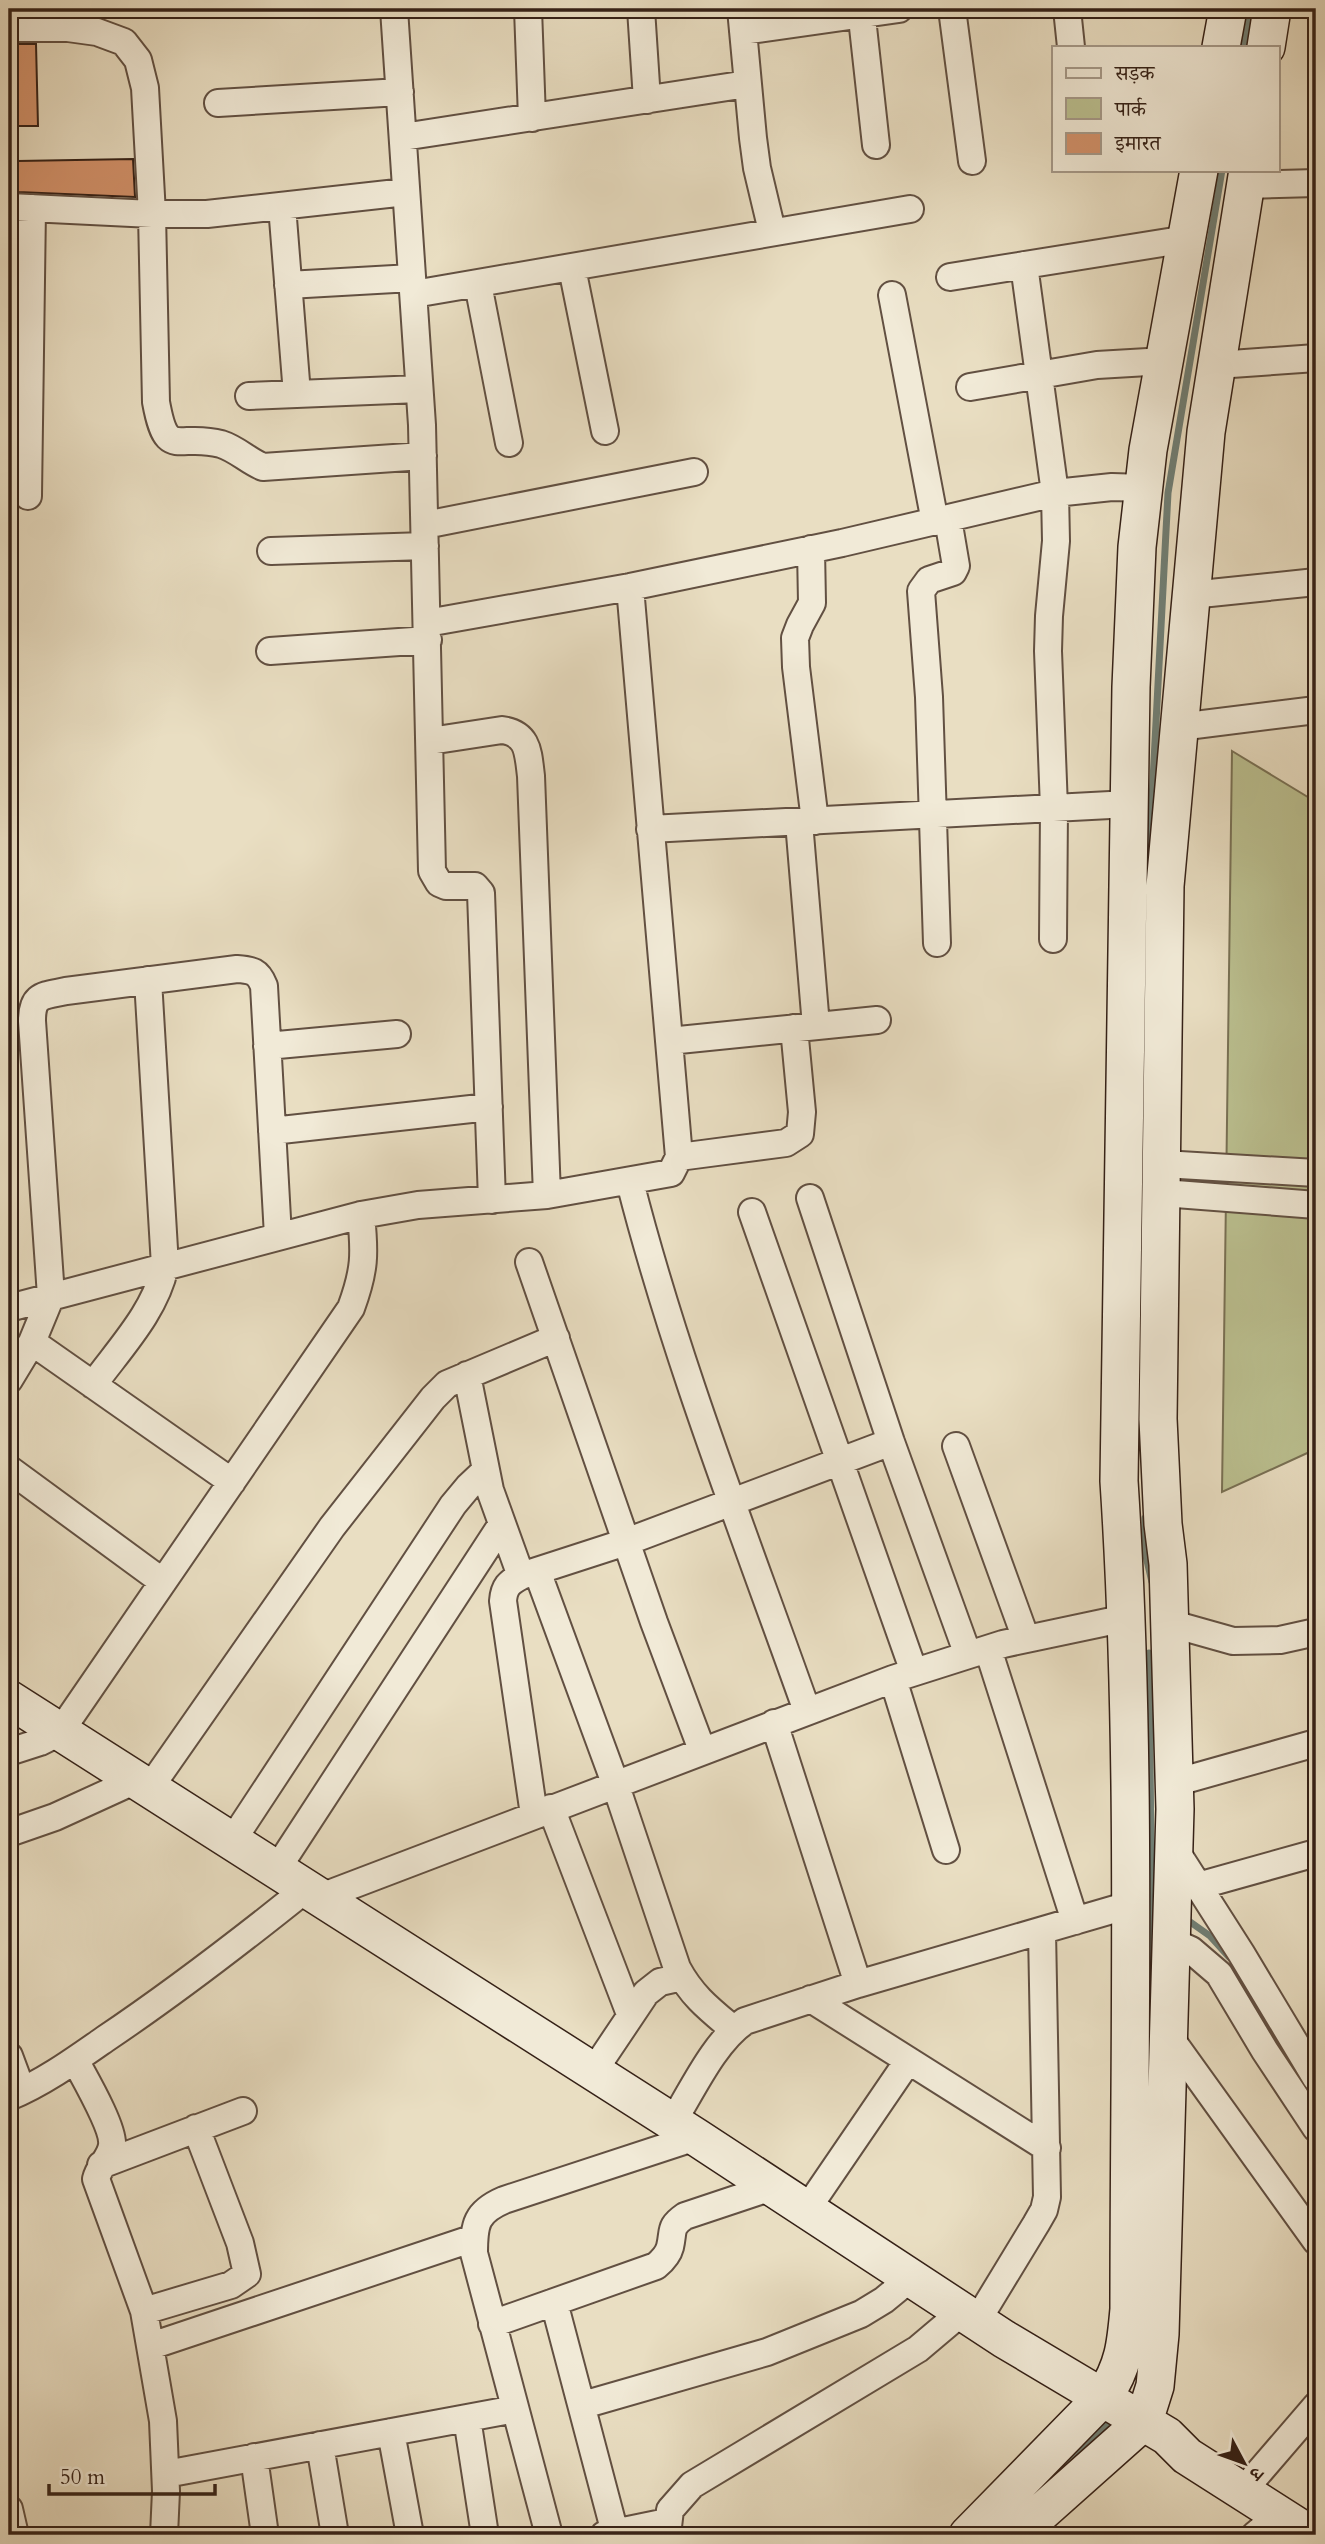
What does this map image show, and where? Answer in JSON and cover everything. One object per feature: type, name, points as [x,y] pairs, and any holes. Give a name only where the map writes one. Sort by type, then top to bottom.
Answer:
[{"type":"street","points":[[394,9],[423,456],[431,858],[434,878],[439,883],[446,886],[475,886],[481,893],[492,1200]]},
{"type":"street","points":[[528,9],[533,118]]},
{"type":"street","points":[[641,9],[647,100]]},
{"type":"street","points":[[772,231],[757,168],[742,20],[899,9]]},
{"type":"street","points":[[952,9],[972,161]]},
{"type":"street","points":[[1067,9],[1071,46]]},
{"type":"street","points":[[1221,46],[1228,9]]},
{"type":"street","points":[[1266,46],[1272,9]]},
{"type":"street","points":[[861,11],[876,145]]},
{"type":"street","points":[[9,28],[68,28],[97,32],[124,43],[138,61],[145,88],[152,214],[156,401],[161,427],[166,437],[176,441],[217,443],[230,447],[250,462],[263,467],[423,456]]},
{"type":"street","points":[[403,137],[747,84]]},
{"type":"street","points":[[218,103],[400,92]]},
{"type":"street","points":[[968,2535],[1104,2396],[1117,2376],[1125,2353],[1129,2309],[1129,1744],[1119,1480],[1129,804],[1136,575],[1148,450],[1199,172]]},
{"type":"street","points":[[1155,2428],[1174,1848],[1170,1623],[1158,1419],[1166,886],[1206,432],[1247,177],[1316,183]]},
{"type":"street","points":[[28,496],[20,207],[207,214],[406,192]]},
{"type":"street","points":[[282,206],[297,394]]},
{"type":"street","points":[[288,285],[478,284],[910,209]]},
{"type":"street","points":[[950,277],[1187,239]]},
{"type":"street","points":[[1024,265],[1055,493],[1056,541],[1048,651],[1054,808],[1053,939]]},
{"type":"street","points":[[572,268],[605,431]]},
{"type":"street","points":[[478,284],[509,443]]},
{"type":"street","points":[[892,295],[942,520],[956,566],[953,572],[929,580],[921,592],[929,697],[937,943]]},
{"type":"street","points":[[1217,365],[1316,358]]},
{"type":"street","points":[[970,387],[1097,365],[1165,361]]},
{"type":"street","points":[[249,396],[419,389]]},
{"type":"street","points":[[271,551],[425,535],[694,472]]},
{"type":"street","points":[[270,651],[427,631],[811,549],[1055,493],[1112,487],[1144,488]]},
{"type":"street","points":[[680,1157],[786,1143],[800,1135],[805,1027],[807,821],[795,638],[813,603],[811,549]]},
{"type":"street","points":[[1191,595],[1316,582]]},
{"type":"street","points":[[9,1308],[361,1215],[418,1205],[547,1195],[671,1173],[680,1157],[630,587]]},
{"type":"street","points":[[1179,727],[1316,710]]},
{"type":"street","points":[[430,741],[502,730],[514,732],[521,738],[527,751],[531,776],[547,1195]]},
{"type":"street","points":[[650,829],[1129,804]]},
{"type":"street","points":[[9,1380],[32,1342],[51,1296],[32,1007],[41,997],[148,980],[251,970],[260,977],[264,986],[278,1236]]},
{"type":"street","points":[[93,1385],[150,1304],[162,1283],[165,1266],[148,980]]},
{"type":"street","points":[[668,1041],[877,1020]]},
{"type":"street","points":[[267,1046],[397,1034]]},
{"type":"street","points":[[272,1131],[489,1107]]},
{"type":"street","points":[[1163,1178],[1316,1173]]},
{"type":"street","points":[[1163,1178],[1316,1205]]},
{"type":"street","points":[[630,1182],[648,1252],[678,1348],[807,1711]]},
{"type":"street","points":[[810,1198],[891,1443],[978,1652],[1075,1921]]},
{"type":"street","points":[[752,1212],[839,1462],[903,1676],[946,1850]]},
{"type":"street","points":[[9,1752],[60,1732],[351,1308],[362,1279],[365,1257],[361,1215]]},
{"type":"street","points":[[529,1262],[702,1751]]},
{"type":"street","points":[[9,1833],[143,1784],[408,1427],[447,1384],[556,1338]]},
{"type":"street","points":[[32,1342],[232,1482]]},
{"type":"street","points":[[467,1375],[485,1471],[502,1524],[529,1574],[615,1783],[664,1935],[682,1977],[698,2000],[733,2029]]},
{"type":"street","points":[[630,2014],[543,1812],[503,1601],[507,1586],[529,1574],[626,1542],[891,1443]]},
{"type":"street","points":[[956,1447],[1026,1639]]},
{"type":"street","points":[[9,1469],[163,1582]]},
{"type":"street","points":[[232,1840],[453,1505],[485,1471]]},
{"type":"street","points":[[9,2056],[16,2094],[75,2060],[130,2023],[230,1950],[302,1885],[502,1524]]},
{"type":"street","points":[[302,1885],[543,1812],[903,1676],[1026,1639],[1126,1618]]},
{"type":"street","points":[[1170,1623],[1233,1641],[1280,1640],[1316,1632]]},
{"type":"street","points":[[9,1699],[1067,2378],[1104,2396],[1155,2428],[1267,2525],[1311,2535]]},
{"type":"street","points":[[774,1723],[858,1984]]},
{"type":"street","points":[[1174,1783],[1316,1743]]},
{"type":"street","points":[[1174,1848],[1316,2078]]},
{"type":"street","points":[[1198,1886],[1315,1856]]},
{"type":"street","points":[[549,2535],[474,2253],[475,2226],[489,2207],[684,2130],[723,2041],[733,2029],[745,2021],[858,1984],[1129,1905]]},
{"type":"street","points":[[554,2302],[583,2405],[610,2534],[667,2529],[670,2510],[692,2485],[970,2316],[1044,2210],[1047,2197],[1042,1931]]},
{"type":"street","points":[[1171,1941],[1191,1950],[1219,1974],[1265,2051],[1316,2128]]},
{"type":"street","points":[[593,2072],[646,1993],[660,1982],[682,1977]]},
{"type":"street","points":[[811,1999],[1046,2148]]},
{"type":"street","points":[[1168,2035],[1316,2241]]},
{"type":"street","points":[[75,2060],[110,2133],[112,2148],[101,2165],[96,2179],[97,2186],[144,2311],[163,2421],[166,2474],[164,2535]]},
{"type":"street","points":[[807,2209],[908,2061]]},
{"type":"street","points":[[101,2165],[243,2110]]},
{"type":"street","points":[[144,2311],[231,2285],[247,2274],[240,2244],[196,2129]]},
{"type":"street","points":[[492,2323],[656,2266],[670,2247],[671,2232],[676,2223],[685,2216],[772,2187]]},
{"type":"street","points":[[150,2346],[474,2238]]},
{"type":"street","points":[[583,2405],[767,2352],[861,2314],[884,2300],[912,2277]]},
{"type":"street","points":[[1254,2478],[1316,2406]]},
{"type":"street","points":[[166,2474],[514,2409]]},
{"type":"street","points":[[467,2418],[485,2535]]},
{"type":"street","points":[[1155,2428],[1194,2442],[1316,2518]]},
{"type":"street","points":[[1016,2535],[1155,2428]]},
{"type":"street","points":[[391,2432],[410,2535]]},
{"type":"street","points":[[320,2445],[335,2535]]},
{"type":"street","points":[[254,2457],[265,2535]]},
{"type":"street","points":[[9,2509],[15,2535]]},
{"type":"green space","points":[[1232,751],[1316,802],[1316,1449],[1222,1492]]},
{"type":"building","points":[[9,44],[36,44],[38,126],[9,126]]},
{"type":"building","points":[[133,159],[135,197],[18,192],[18,161]]},
{"type":"waterway","points":[[1243,46],[1249,9]]},
{"type":"waterway","points":[[1148,876],[1168,493],[1222,172]]},
{"type":"waterway","points":[[1145,1518],[1145,1552],[1152,1582]]},
{"type":"waterway","points":[[1148,2070],[1151,1853],[1149,1653]]},
{"type":"waterway","points":[[1186,1919],[1210,1936],[1229,1957]]},
{"type":"waterway","points":[[1240,1977],[1257,2014]]},
{"type":"waterway","points":[[1034,2493],[1108,2422]]}]
